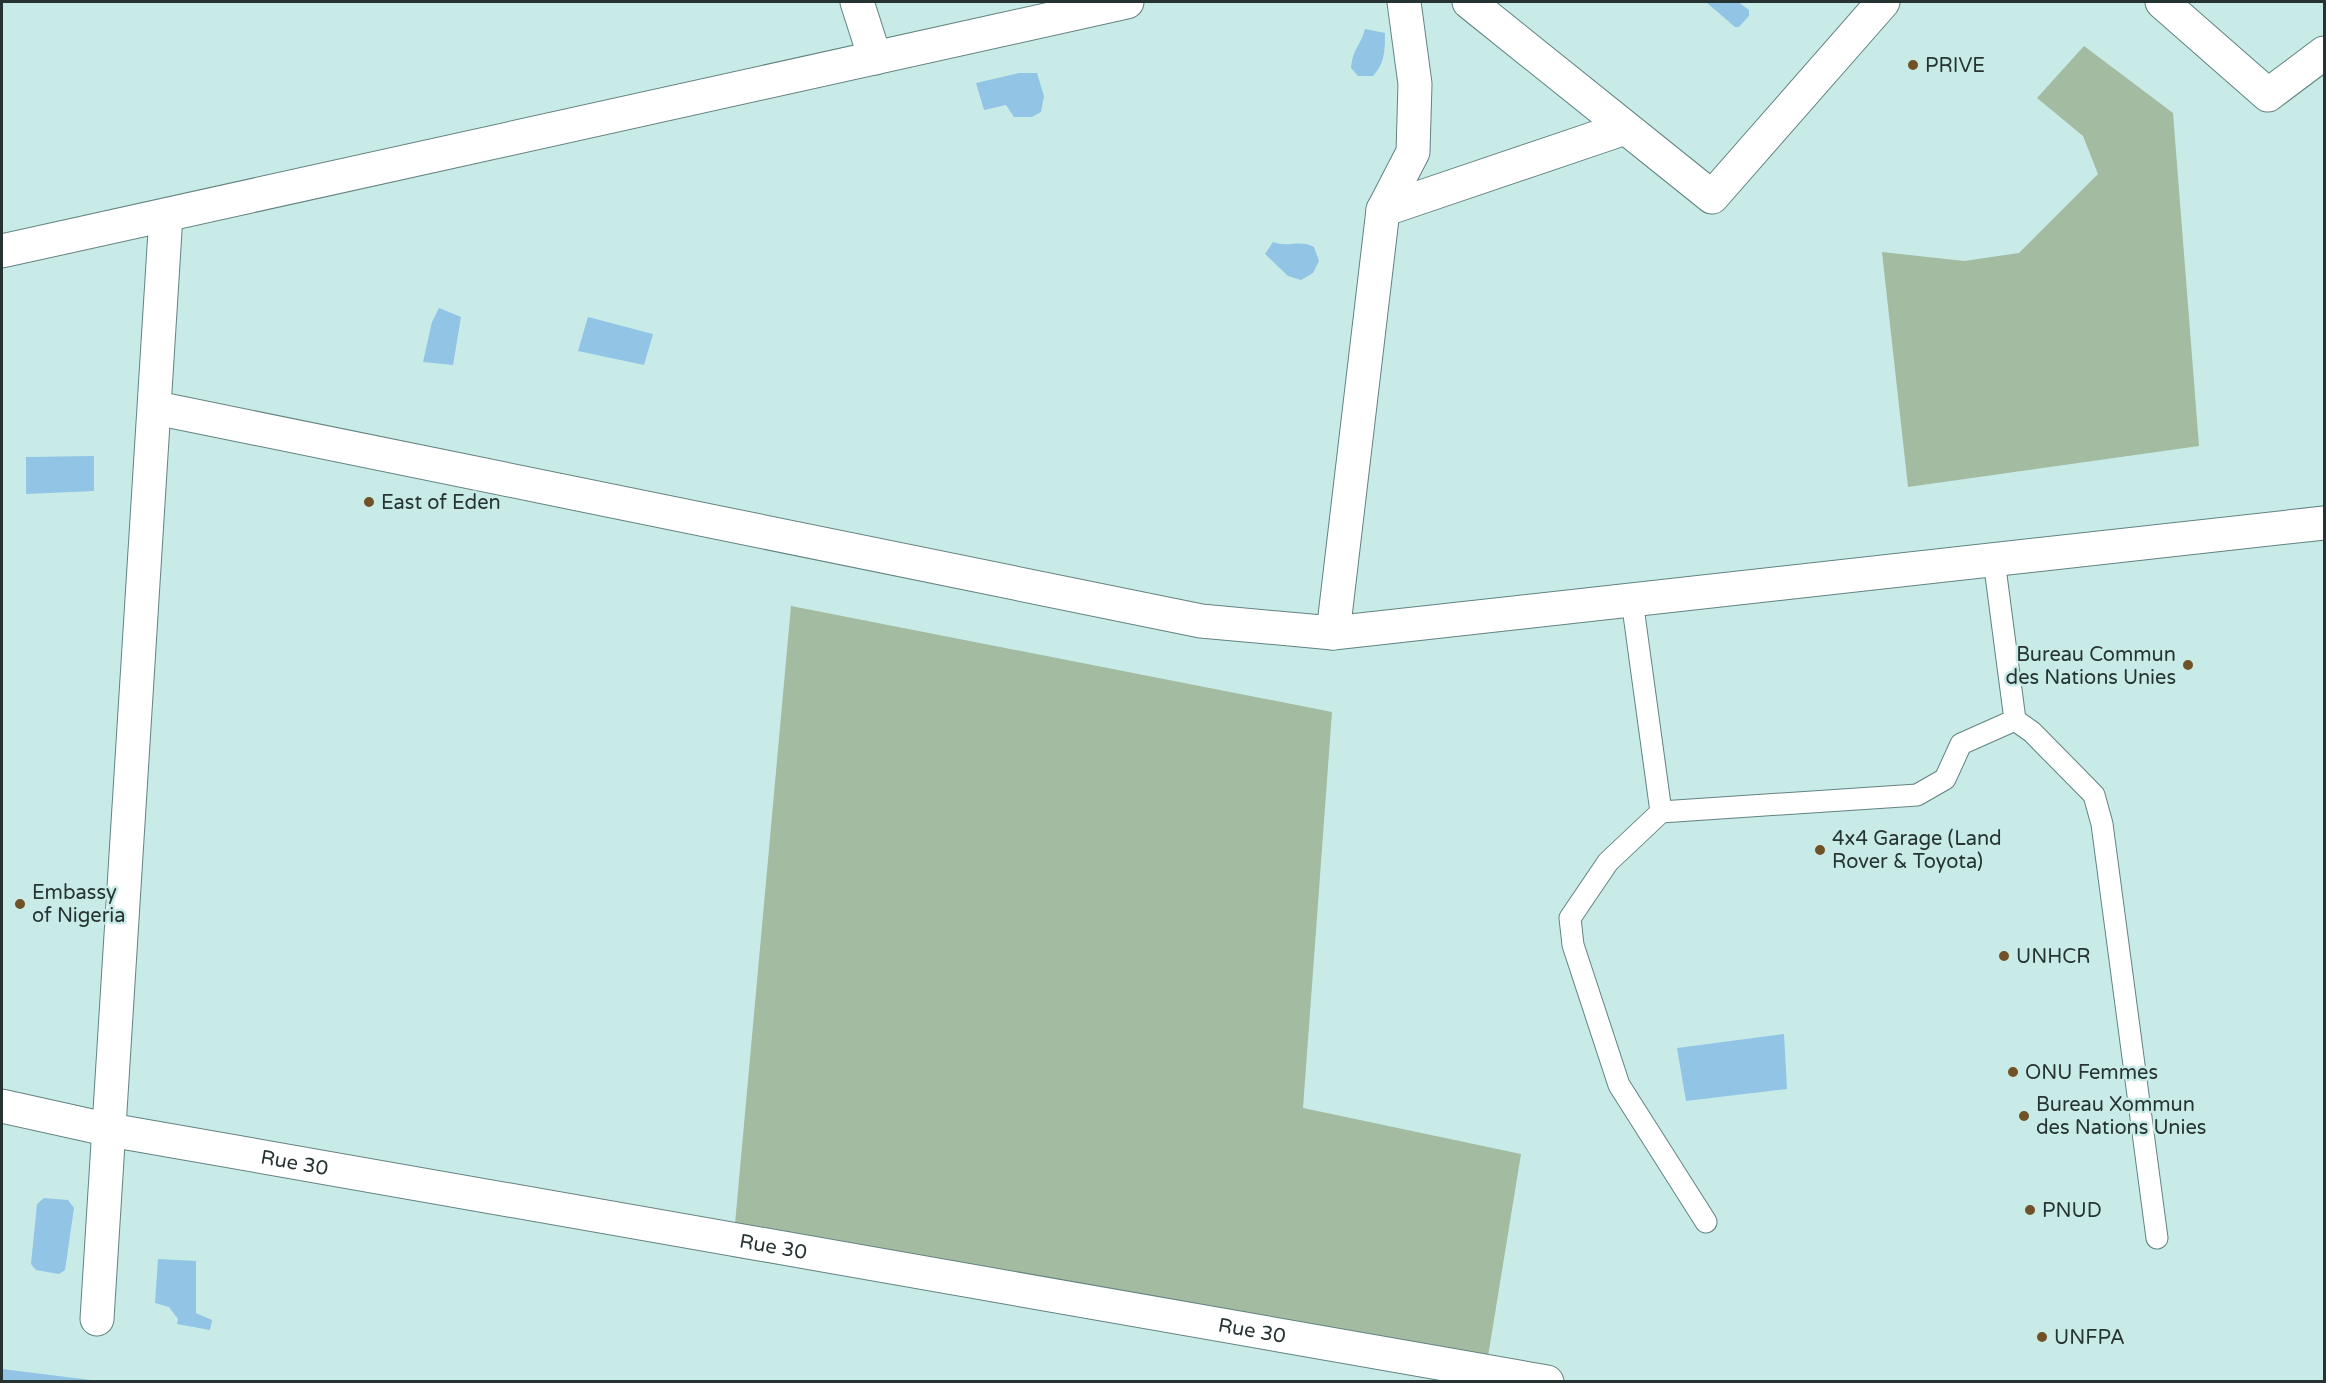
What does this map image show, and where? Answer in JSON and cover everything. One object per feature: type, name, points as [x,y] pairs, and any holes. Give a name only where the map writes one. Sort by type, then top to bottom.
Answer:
[{"type":"street","points":[[857,2],[875,58]]},
{"type":"street","points":[[2,251],[1127,2]]},
{"type":"street","points":[[1333,633],[1383,210],[1413,152],[1415,84],[1404,2]]},
{"type":"street","points":[[1469,2],[1712,197],[1884,2]]},
{"type":"street","points":[[2162,2],[2268,94],[2325,53]]},
{"type":"street","points":[[1383,210],[1625,128]]},
{"type":"street","points":[[97,1319],[156,408],[166,214]]},
{"type":"street","points":[[156,408],[1201,621],[1333,633],[2325,523]]},
{"type":"street","name":"Rue 30","points":[[2,1106],[110,1130],[1547,1382]]},
{"type":"lane","points":[[1994,560],[2015,720],[2032,732],[2094,795],[2102,824],[2157,1238]]},
{"type":"lane","points":[[1632,600],[1661,812]]},
{"type":"lane","points":[[1706,1222],[1619,1085],[1573,945],[1570,918],[1608,862],[1661,812],[1917,795],[1945,780],[1961,744],[2015,720]]},
{"type":"green space","points":[[2084,46],[2173,113],[2199,446],[1908,487],[1882,252],[1964,261],[2019,253],[2098,174],[2083,136],[2037,98]]},
{"type":"green space","points":[[791,606],[1332,712],[1303,1108],[1521,1154],[1484,1381],[732,1257]]},
{"type":"water","points":[[1706,2],[1738,2],[1749,10],[1749,16],[1739,27],[1735,27]]},
{"type":"water","points":[[1365,29],[1385,33],[1382,61],[1373,76],[1358,76],[1351,68],[1353,56]]},
{"type":"water","points":[[1019,73],[1037,73],[1044,96],[1041,112],[1032,117],[1014,117],[1006,105],[984,110],[976,83]]},
{"type":"water","points":[[1273,242],[1314,247],[1319,261],[1313,273],[1301,280],[1288,276],[1265,254]]},
{"type":"water","points":[[439,308],[461,317],[453,365],[423,362],[432,322]]},
{"type":"water","points":[[588,317],[653,334],[644,365],[578,351]]},
{"type":"water","points":[[94,456],[94,491],[26,494],[26,457]]},
{"type":"water","points":[[1784,1034],[1787,1089],[1686,1101],[1677,1048]]},
{"type":"water","points":[[44,1198],[68,1200],[74,1208],[65,1270],[59,1274],[36,1270],[31,1264],[37,1204]]},
{"type":"water","points":[[158,1259],[196,1261],[196,1313],[212,1320],[210,1330],[177,1324],[178,1319],[169,1307],[155,1303]]},
{"type":"water","points":[[2,1369],[99,1381],[2,1381]]},
{"type":"place","name":"PRIVE","points":[[1913,65]]},
{"type":"place","name":"East of Eden","points":[[369,502]]},
{"type":"place","name":"Bureau Commun des Nations Unies","points":[[2188,665]]},
{"type":"place","name":"4x4 Garage (Land Rover & Toyota)","points":[[1820,850]]},
{"type":"place","name":"Embassy of Nigeria","points":[[20,904]]},
{"type":"place","name":"UNHCR","points":[[2004,956]]},
{"type":"place","name":"ONU Femmes","points":[[2013,1072]]},
{"type":"place","name":"Bureau Xommun des Nations Unies","points":[[2024,1116]]},
{"type":"place","name":"PNUD","points":[[2030,1210]]},
{"type":"place","name":"UNFPA","points":[[2042,1337]]}]
